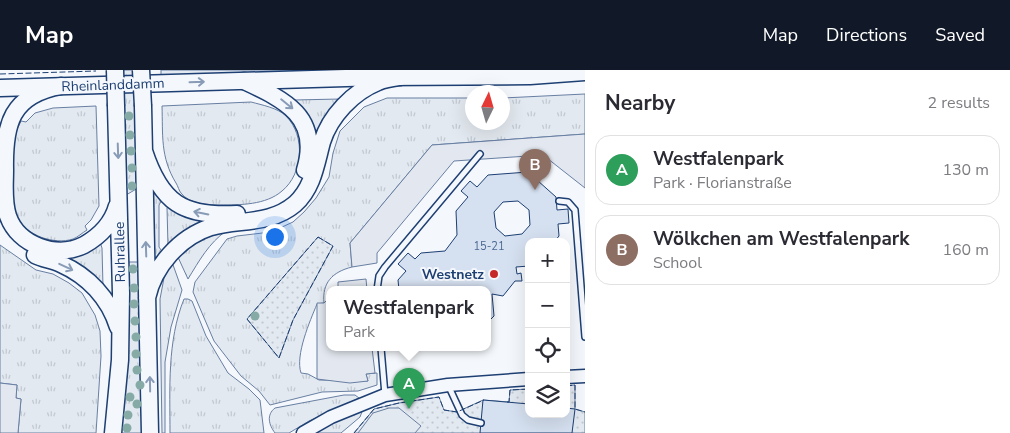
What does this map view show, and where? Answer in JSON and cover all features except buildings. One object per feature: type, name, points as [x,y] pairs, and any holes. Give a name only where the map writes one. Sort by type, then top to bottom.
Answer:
[{"type":"main road","name":"Ruhrallee","points":[[113,433],[120,337],[121,293],[115,70]]},
{"type":"main road","name":"Ruhrallee","points":[[142,70],[150,433]]},
{"type":"main road","name":"Rheinlanddamm","points":[[0,88],[400,76],[530,76],[585,72]]},
{"type":"main road","points":[[148,298],[157,274],[170,254],[196,234],[212,227],[269,218],[295,204],[306,191],[313,178],[325,135],[336,115],[370,85],[400,76]]},
{"type":"main road","points":[[144,151],[163,191],[188,210],[219,216],[242,214],[272,208],[283,201],[292,194],[306,168],[309,148],[305,126],[296,112],[286,102],[244,81]]},
{"type":"main road","points":[[61,86],[40,92],[26,100],[18,108],[8,125],[4,147],[5,204],[10,221],[20,235],[30,242],[49,249],[69,250],[91,241],[109,225],[117,208],[119,196]]},
{"type":"main road","points":[[0,222],[7,236],[16,245],[28,252],[67,267],[86,278],[110,307],[120,337]]},
{"type":"street","points":[[570,377],[585,376]]},
{"type":"street","points":[[303,433],[331,417],[385,395],[448,385],[525,379]]},
{"type":"lane","points":[[378,286],[379,276],[385,267],[480,154]]},
{"type":"lane","points":[[559,201],[568,202],[574,206],[575,210],[585,337]]},
{"type":"lane","points":[[382,351],[385,395]]},
{"type":"lane","points":[[448,385],[462,415],[468,420],[481,422]]},
{"type":"green space","points":[[123,70],[135,70],[138,188],[126,195]]},
{"type":"green space","points":[[161,70],[347,70],[180,76],[161,75]]},
{"type":"green space","points":[[585,94],[585,134],[432,145],[350,243],[352,267],[339,272],[330,279],[325,290],[324,303],[317,304],[302,348],[300,357],[301,373],[308,374],[319,380],[368,381],[366,374],[377,373],[377,385],[358,391],[322,392],[270,405],[259,391],[241,376],[214,341],[193,292],[195,282],[227,239],[271,232],[293,222],[304,212],[316,198],[329,177],[333,153],[340,131],[364,107],[387,98],[465,98],[465,130],[510,130],[510,98]]},
{"type":"green space","points":[[340,99],[315,133],[306,113],[294,100]]},
{"type":"green space","points":[[251,102],[279,111],[286,116],[297,134],[299,144],[298,165],[289,184],[276,196],[261,202],[236,205],[210,205],[194,202],[184,197],[167,164],[163,136],[162,106]]},
{"type":"green space","points":[[96,106],[99,206],[85,226],[87,230],[75,238],[58,241],[33,234],[21,223],[17,216],[13,198],[12,164],[16,131],[21,121],[26,122],[35,113],[53,108]]},
{"type":"green space","points":[[153,187],[163,198],[159,205],[159,247],[163,253],[154,266]]},
{"type":"green space","points":[[170,204],[206,220],[168,246],[167,208]]},
{"type":"green space","points":[[226,231],[209,247],[188,279],[177,255],[195,239]]},
{"type":"green space","points":[[318,237],[333,246],[293,320],[279,358],[247,319]]},
{"type":"green space","points":[[100,242],[102,248],[103,287],[69,258],[78,256]]},
{"type":"green space","points":[[0,245],[36,270],[53,274],[69,283],[82,293],[95,315],[100,331],[101,356],[96,433],[18,433],[21,399],[16,398],[17,385],[0,383]]},
{"type":"green space","points":[[128,262],[139,262],[143,433],[121,433]]},
{"type":"green space","points":[[172,262],[182,290],[171,327],[165,362],[165,433],[162,433],[160,299],[164,278]]},
{"type":"green space","points":[[184,299],[192,301],[206,336],[228,373],[260,400],[264,433],[170,433],[172,348]]},
{"type":"green space","points":[[575,385],[575,409],[585,412],[585,433],[354,433],[374,409],[439,397],[444,410],[457,412],[483,400],[509,402],[510,390],[525,389],[525,418],[570,418],[570,386]]},
{"type":"green space","points":[[344,395],[355,395],[359,398],[309,421],[289,433],[275,433],[271,427],[269,417],[275,408]]},
{"type":"green space","points":[[389,408],[399,408],[421,426],[415,433],[358,433],[373,413]]},
{"type":"green space","points":[[363,409],[360,417],[341,433],[315,433],[344,417]]},
{"type":"shaded area","points":[[585,134],[585,188],[543,155],[454,161],[377,253],[377,263],[352,267],[350,243],[432,145]]},
{"type":"shaded area","points":[[366,279],[367,286],[338,286],[338,282]]},
{"type":"shaded area","points":[[326,301],[326,351],[372,351],[375,373],[366,374],[368,381],[350,383],[317,379],[317,303],[324,303]]},
{"type":"shaded area","points":[[0,383],[17,385],[16,398],[21,399],[18,433],[0,433]]},
{"type":"fence","points":[[0,74],[96,71]]},
{"type":"fence","points":[[318,237],[333,246],[293,320],[279,358],[247,319],[318,237]]},
{"type":"fence","points":[[570,386],[575,385],[575,409],[585,412]]},
{"type":"fence","points":[[507,402],[509,402],[510,390],[525,389]]},
{"type":"fence","points":[[354,433],[374,409],[439,397],[444,410],[457,412],[484,400]]},
{"type":"place","name":"Wölkchen am Westfalenpark","points":[[535,190]]},
{"type":"place","name":"Westnetz","points":[[494,274]]},
{"type":"place","name":"Westfalenpark","points":[[409,409]]}]
